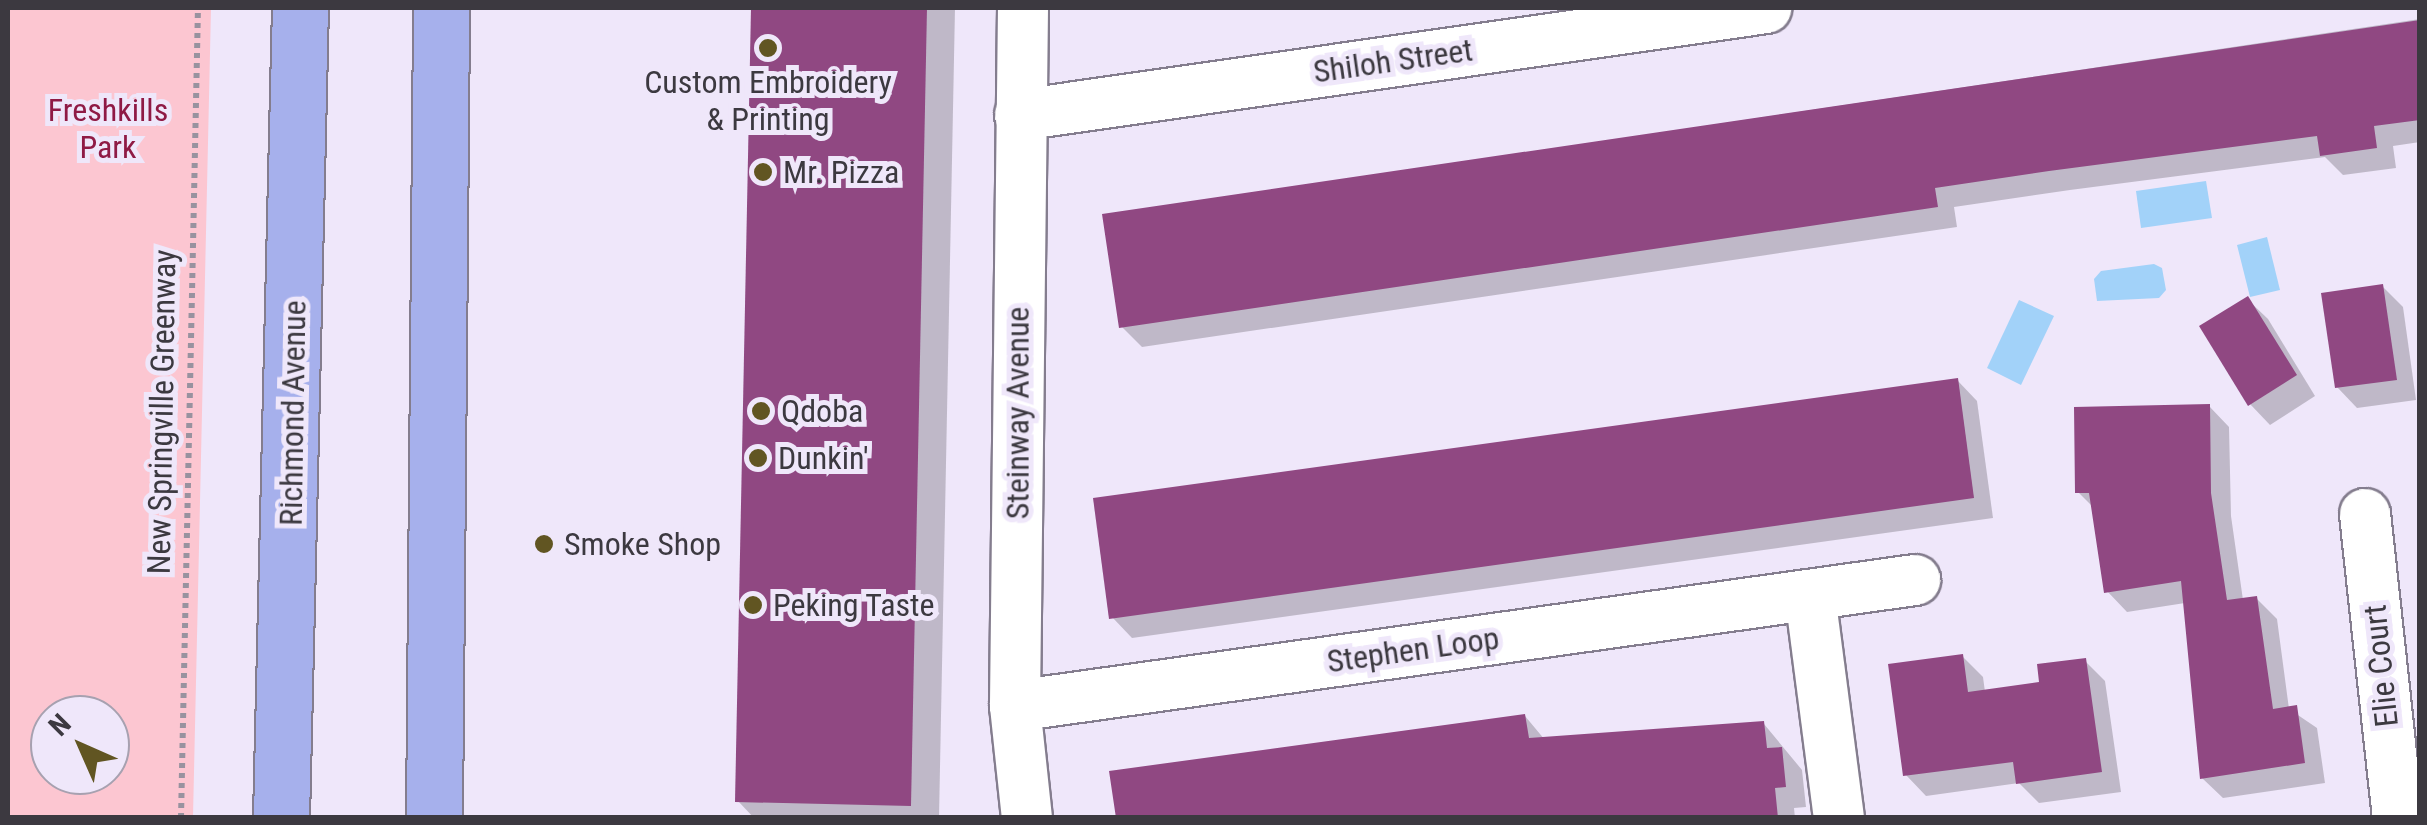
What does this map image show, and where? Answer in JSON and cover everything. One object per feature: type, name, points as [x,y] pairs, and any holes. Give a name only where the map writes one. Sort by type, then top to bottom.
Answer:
[{"type":"main road","name":"Richmond Avenue","points":[[281,818],[300,8]]},
{"type":"main road","points":[[434,818],[441,8]]},
{"type":"street","name":"Steinway Avenue","points":[[1022,8],[1015,706],[1027,818]]},
{"type":"street","name":"Shiloh Street","points":[[1020,115],[1564,22],[1766,8]]},
{"type":"street","name":"Elie Court","points":[[2365,514],[2398,818]]},
{"type":"street","name":"Stephen Loop","points":[[1015,706],[1915,580]]},
{"type":"street","points":[[1810,594],[1839,818]]},
{"type":"path","name":"New Springville Greenway","points":[[180,818],[198,8]]},
{"type":"green space","name":"Freshkills Park","points":[[8,8],[211,8],[193,817],[8,817]]},
{"type":"water","points":[[2206,181],[2212,218],[2141,228],[2136,191]]},
{"type":"water","points":[[2267,237],[2280,290],[2250,297],[2237,245]]},
{"type":"water","points":[[2154,264],[2162,268],[2166,290],[2159,298],[2097,301],[2094,279],[2101,271]]},
{"type":"water","points":[[2019,300],[2054,316],[2021,385],[1987,368]]},
{"type":"building","points":[[751,8],[927,8],[911,806],[735,802]]},
{"type":"building","points":[[2420,20],[2420,120],[2374,126],[2377,148],[2320,156],[2317,136],[2049,171],[1935,188],[1938,207],[1119,328],[1102,214]]},
{"type":"building","points":[[2383,284],[2397,380],[2335,388],[2321,293]]},
{"type":"building","points":[[2248,296],[2297,375],[2248,406],[2199,326]]},
{"type":"building","points":[[1958,378],[1974,498],[1109,619],[1093,498]]},
{"type":"building","points":[[2210,404],[2211,493],[2227,600],[2257,596],[2273,709],[2297,705],[2305,763],[2200,779],[2181,581],[2104,593],[2089,493],[2075,493],[2074,407]]},
{"type":"building","points":[[1963,654],[1968,692],[2039,682],[2037,664],[2086,658],[2102,772],[2016,784],[2013,762],[1903,776],[1888,664]]},
{"type":"building","points":[[1525,714],[1529,738],[1764,721],[1767,748],[1782,747],[1786,787],[1775,788],[1778,818],[1116,818],[1109,771]]},
{"type":"place","name":"Custom Embroidery & Printing","points":[[768,48]]},
{"type":"place","name":"Mr. Pizza","points":[[763,172]]},
{"type":"place","name":"Qdoba","points":[[761,411]]},
{"type":"place","name":"Dunkin'","points":[[758,458]]},
{"type":"place","name":"Smoke Shop","points":[[544,544]]},
{"type":"place","name":"Peking Taste","points":[[753,605]]}]
